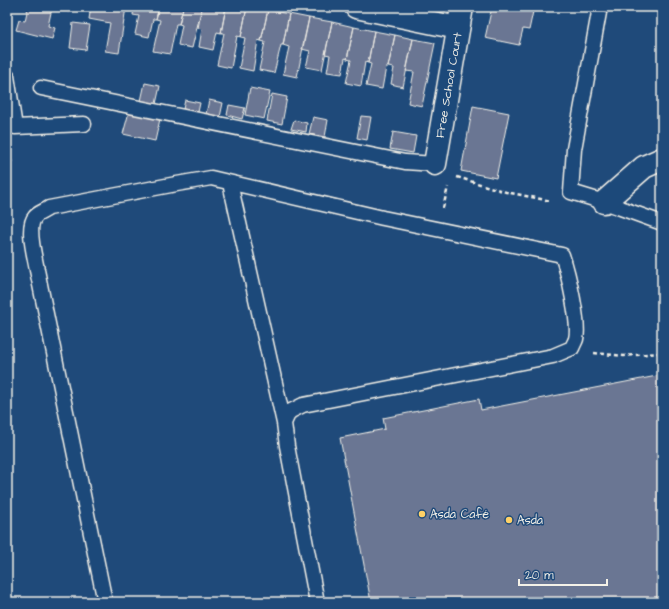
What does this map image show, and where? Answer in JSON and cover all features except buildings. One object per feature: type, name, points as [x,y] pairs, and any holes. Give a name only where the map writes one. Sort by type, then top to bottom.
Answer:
[{"type":"street","points":[[356,7],[460,17]]},
{"type":"street","name":"Free School Court","points":[[443,170],[460,17]]},
{"type":"street","points":[[604,202],[644,167],[662,159]]},
{"type":"lane","points":[[600,7],[574,149],[571,192],[662,223]]},
{"type":"lane","points":[[7,76],[16,127],[84,124]]},
{"type":"lane","points":[[41,88],[443,170]]},
{"type":"lane","points":[[105,602],[31,237],[31,226],[35,217],[49,208],[211,178],[562,256],[568,270],[577,326],[576,339],[572,348],[553,356],[303,405],[289,412],[284,423]]},
{"type":"lane","points":[[230,182],[284,423],[317,602]]},
{"type":"path","points":[[442,213],[443,170],[506,192],[564,204],[571,192]]},
{"type":"path","points":[[572,348],[600,354],[624,356],[660,353],[662,349]]},
{"type":"place","name":"Asda Café","points":[[422,514]]},
{"type":"place","name":"Asda","points":[[509,520]]}]
